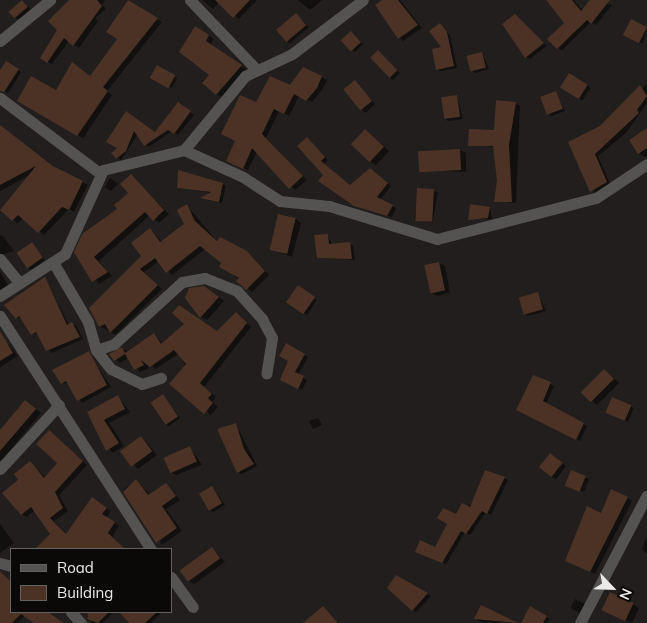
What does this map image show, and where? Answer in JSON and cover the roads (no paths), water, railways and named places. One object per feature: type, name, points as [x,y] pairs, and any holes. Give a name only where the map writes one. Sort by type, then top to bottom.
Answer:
[{"type":"street","points":[[0,41],[50,0]]},
{"type":"street","points":[[190,0],[257,70]]},
{"type":"street","points":[[184,150],[246,76],[292,54],[363,0]]},
{"type":"street","points":[[0,98],[101,174]]},
{"type":"street","points":[[0,296],[18,281],[52,262],[72,243],[101,174],[111,165],[184,150],[243,177],[280,201],[329,206],[437,239],[596,198],[647,164]]},
{"type":"street","points":[[0,259],[18,281]]},
{"type":"street","points":[[52,262],[88,322],[96,350],[122,377],[142,384],[161,378]]},
{"type":"street","points":[[96,350],[114,344],[182,282],[205,278],[236,291],[262,319],[272,338],[266,374]]},
{"type":"street","points":[[0,316],[150,548]]},
{"type":"street","points":[[0,469],[59,405]]},
{"type":"street","points":[[580,623],[647,495]]},
{"type":"street","points":[[172,579],[193,607]]},
{"type":"street","points":[[72,613],[81,623]]}]
